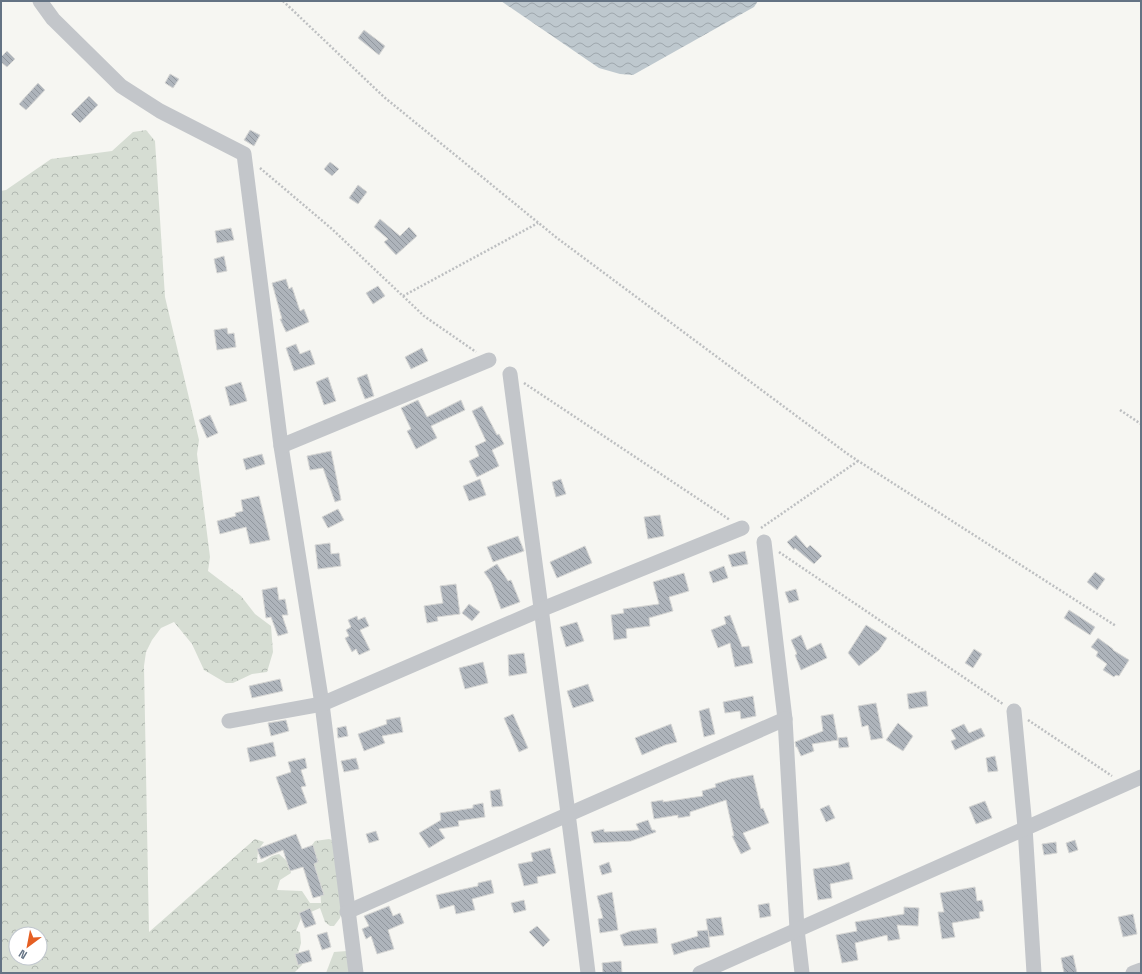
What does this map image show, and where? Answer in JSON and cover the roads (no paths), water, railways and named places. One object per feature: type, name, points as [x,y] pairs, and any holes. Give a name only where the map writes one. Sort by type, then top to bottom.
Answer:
[{"type":"street","points":[[40,1],[53,19],[121,86],[160,111],[244,154],[281,446],[322,704],[347,912],[356,973]]},
{"type":"street","points":[[281,446],[489,360]]},
{"type":"street","points":[[510,374],[540,610],[569,814],[588,973]]},
{"type":"street","points":[[229,721],[322,704],[540,610],[742,528]]},
{"type":"street","points":[[764,542],[785,719],[797,929],[802,973]]},
{"type":"street","points":[[1014,711],[1025,827],[1034,973]]},
{"type":"street","points":[[347,912],[785,719]]},
{"type":"street","points":[[700,973],[1025,827],[1141,777]]},
{"type":"street","points":[[1133,973],[1141,970]]},
{"type":"water","points":[[501,1],[758,1],[754,7],[633,75],[620,74],[599,68]]}]
